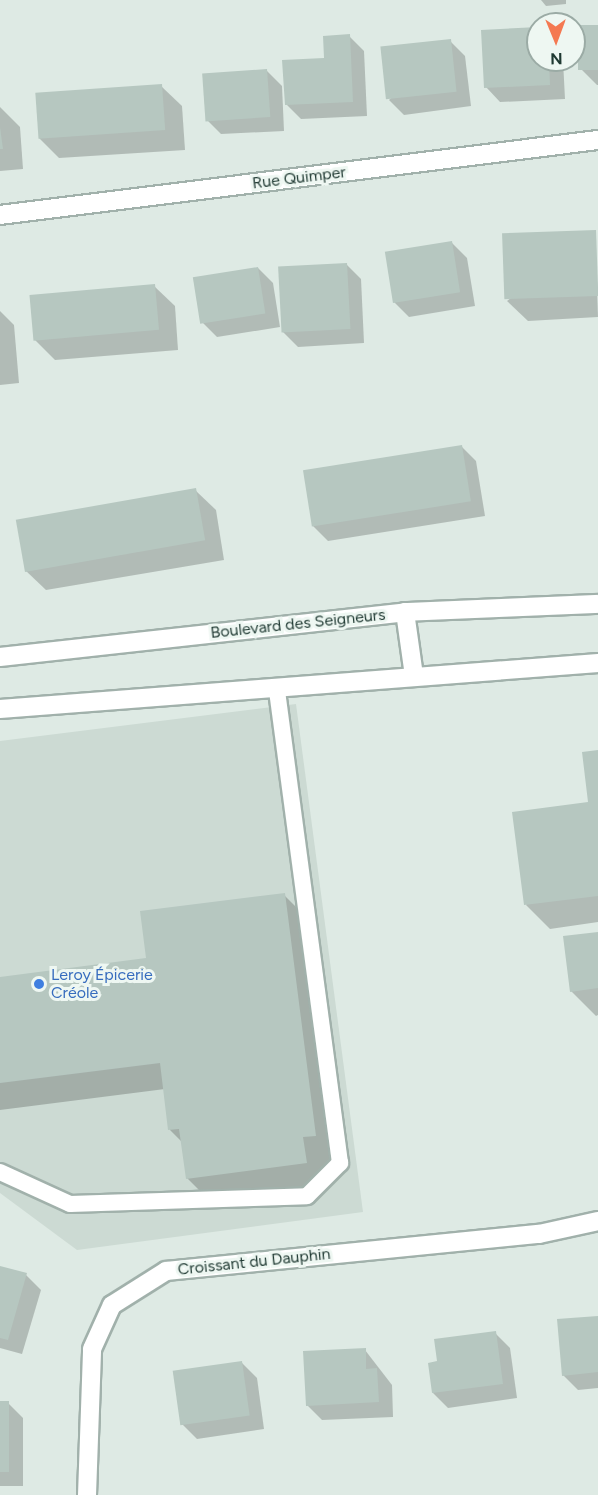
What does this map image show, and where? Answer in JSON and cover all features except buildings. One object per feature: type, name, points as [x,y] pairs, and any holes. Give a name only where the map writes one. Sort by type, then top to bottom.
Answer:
[{"type":"street","name":"Rue Quimper","points":[[0,215],[598,140]]},
{"type":"street","name":"Boulevard des Seigneurs","points":[[0,657],[405,612],[598,604]]},
{"type":"street","points":[[405,612],[414,676]]},
{"type":"street","points":[[0,709],[598,663]]},
{"type":"street","name":"Croissant du Dauphin","points":[[87,1495],[92,1349],[112,1305],[166,1271],[540,1234],[598,1221]]},
{"type":"lane","points":[[0,1172],[70,1204],[307,1196],[340,1163],[277,689]]},
{"type":"shaded area","points":[[296,704],[363,1212],[77,1250],[0,1193],[0,741]]},
{"type":"place","name":"Leroy Épicerie Créole","points":[[39,984]]}]
